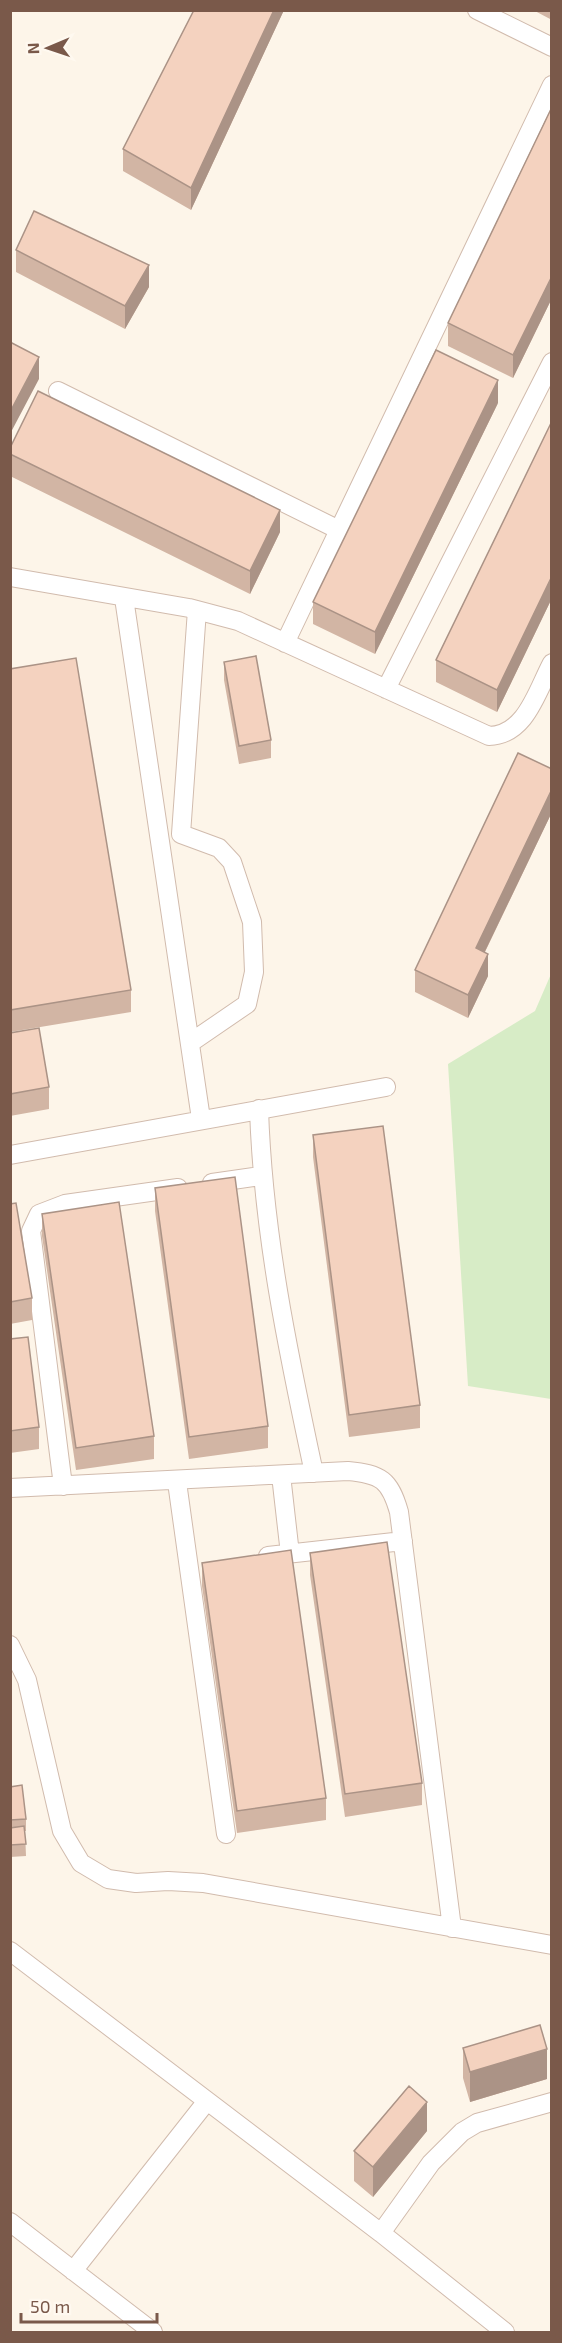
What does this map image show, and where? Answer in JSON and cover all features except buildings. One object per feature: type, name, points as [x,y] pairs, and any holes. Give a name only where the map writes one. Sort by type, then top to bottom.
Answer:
[{"type":"street","points":[[477,10],[552,47]]},
{"type":"street","points":[[285,643],[552,84]]},
{"type":"street","points":[[386,689],[552,362]]},
{"type":"street","points":[[58,391],[339,530]]},
{"type":"street","points":[[10,577],[197,610],[238,621],[489,736],[501,735],[514,729],[525,714],[552,663]]},
{"type":"street","points":[[124,598],[201,1119]]},
{"type":"street","points":[[190,1043],[248,1004],[254,972],[252,922],[232,862],[219,848],[181,834],[197,610]]},
{"type":"street","points":[[10,1155],[386,1087]]},
{"type":"street","points":[[259,1109],[261,1176],[285,1340],[314,1473]]},
{"type":"street","points":[[63,1486],[32,1251],[31,1231],[39,1214],[65,1204],[261,1176]]},
{"type":"street","points":[[10,1488],[177,1482],[348,1471],[367,1473],[381,1479],[393,1491],[403,1541],[452,1928]]},
{"type":"street","points":[[281,1475],[290,1554]]},
{"type":"street","points":[[177,1482],[226,1834]]},
{"type":"street","points":[[245,1559],[403,1541]]},
{"type":"street","points":[[188,1565],[211,1563]]},
{"type":"street","points":[[10,1645],[27,1680],[62,1831],[81,1863],[108,1879],[136,1883],[168,1881],[203,1883],[552,1945]]},
{"type":"street","points":[[10,1951],[381,2233],[505,2332]]},
{"type":"street","points":[[73,2271],[207,2101]]},
{"type":"street","points":[[381,2233],[431,2163],[462,2132],[477,2123],[552,2102]]},
{"type":"street","points":[[10,2222],[153,2332]]},
{"type":"green space","points":[[551,974],[552,1399],[468,1386],[448,1064],[535,1011]]}]
